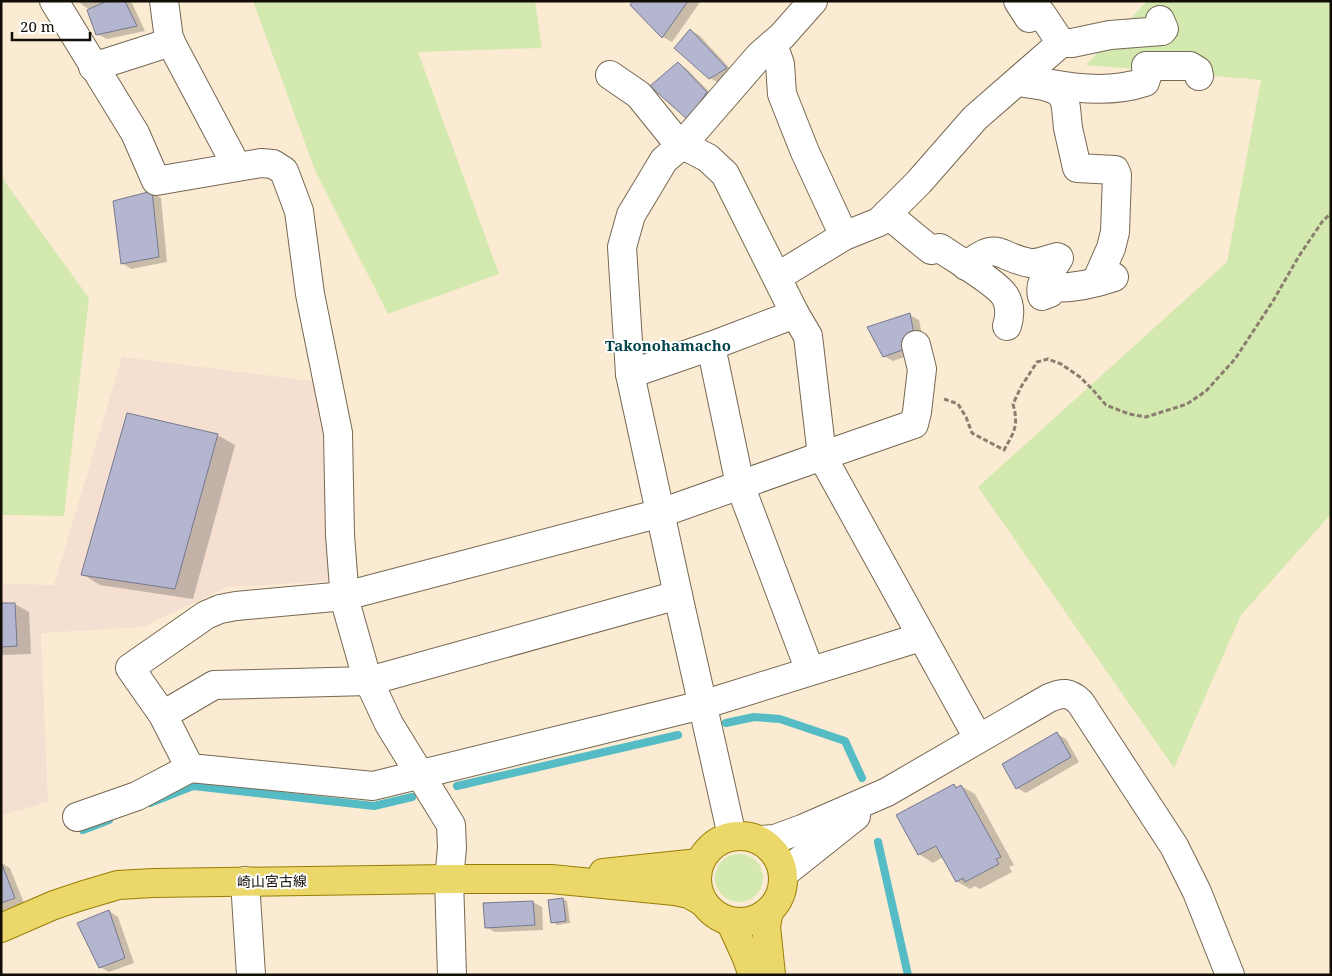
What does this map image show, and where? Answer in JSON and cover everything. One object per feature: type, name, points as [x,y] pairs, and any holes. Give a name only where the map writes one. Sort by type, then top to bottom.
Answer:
[{"type":"main road","points":[[703,902],[697,889],[696,876],[699,863],[704,853],[721,839],[732,836],[751,837],[760,840],[776,854],[781,863],[783,874],[781,894],[769,910],[751,921],[730,921],[753,975]]},
{"type":"main road","name":"崎山宮古線","points":[[551,879],[699,863]]},
{"type":"main road","name":"崎山宮古線","points":[[1,928],[54,905],[118,885],[245,881],[449,879],[551,879],[676,891],[689,894],[703,902],[719,917],[730,921]]},
{"type":"main road","points":[[769,910],[766,926],[770,975]]},
{"type":"street","points":[[54,1],[135,133],[156,181],[261,163],[273,164],[284,171],[299,211],[310,294],[338,433],[340,535],[345,596],[369,681],[389,724],[450,825],[452,848],[449,879],[452,975]]},
{"type":"street","points":[[164,1],[170,42],[237,167]]},
{"type":"street","points":[[732,836],[630,374],[622,247],[631,215],[664,160],[682,144],[760,55],[773,44],[813,1]]},
{"type":"street","points":[[1018,1],[1028,18],[1041,13],[1061,43]]},
{"type":"street","points":[[777,276],[844,236],[879,222],[919,182],[976,118],[1061,43],[1072,44],[1110,36],[1162,31],[1164,29],[1160,20]]},
{"type":"street","points":[[93,67],[170,42]]},
{"type":"street","points":[[773,44],[780,64],[782,94],[804,152],[844,236]]},
{"type":"street","points":[[1049,87],[1052,84],[1080,89],[1134,86],[1145,82],[1147,76],[1146,66],[1190,66],[1198,71],[1199,76]]},
{"type":"street","points":[[610,75],[640,95],[677,142],[708,158],[725,174],[795,314],[808,336],[822,456],[978,738]]},
{"type":"street","points":[[966,266],[983,253],[989,251],[1000,252],[1030,263],[1038,263],[1057,257],[1059,258],[1044,278],[1040,288],[1042,296],[1053,288],[1068,288],[1105,280],[1115,232],[1117,175],[1115,170],[1077,168],[1068,128],[1064,97],[1049,87],[1018,82]]},
{"type":"street","points":[[887,214],[931,250],[940,248],[1004,295],[1010,315],[1007,326]]},
{"type":"street","points":[[630,374],[795,314]]},
{"type":"street","points":[[190,768],[164,715],[130,668],[206,615],[220,609],[236,606],[345,596],[661,513],[914,424],[922,369],[916,345]]},
{"type":"street","points":[[711,346],[740,485],[810,671]]},
{"type":"street","points":[[164,715],[214,685],[369,681],[678,595]]},
{"type":"street","points":[[77,817],[137,796],[190,768],[373,786],[702,704],[921,637]]},
{"type":"street","points":[[760,840],[775,839],[802,829],[887,792],[978,738],[1060,694],[1072,695],[1080,702],[1174,846],[1197,892],[1230,975]]},
{"type":"street","points":[[783,874],[887,792]]},
{"type":"street","points":[[245,881],[251,975]]},
{"type":"path","points":[[920,392],[958,404],[966,417],[972,433],[1004,450],[1015,430],[1017,418],[1013,404],[1021,387],[1037,362],[1048,359],[1060,364],[1080,377],[1106,405],[1129,414],[1146,417],[1187,404],[1206,391],[1235,359],[1299,256],[1322,222],[1331,213]]},
{"type":"shaded area","points":[[122,357],[319,382],[331,581],[227,587],[143,627],[41,633],[48,802],[1,815],[1,584],[54,585]]},
{"type":"green space","points":[[253,1],[535,1],[542,48],[418,52],[499,274],[388,314],[316,173]]},
{"type":"green space","points":[[1147,1],[1331,1],[1331,514],[1241,615],[1174,768],[978,487],[1227,262],[1261,80],[1086,65]]},
{"type":"green space","points":[[1,169],[5,182],[89,298],[64,516],[1,515]]},
{"type":"green space","points":[[734,854],[744,854],[753,858],[759,864],[762,869],[762,887],[753,898],[744,902],[734,902],[725,898],[719,892],[715,883],[715,873],[719,864],[725,858]]},
{"type":"building","points":[[107,1],[125,1],[137,26],[96,35],[87,10]]},
{"type":"building","points":[[633,1],[688,1],[662,38],[630,5]]},
{"type":"building","points":[[690,29],[727,68],[709,79],[674,48]]},
{"type":"building","points":[[678,62],[707,92],[688,120],[650,86]]},
{"type":"building","points":[[152,191],[159,257],[121,264],[113,201]]},
{"type":"building","points":[[910,313],[916,345],[883,357],[867,327]]},
{"type":"building","points":[[127,413],[218,434],[175,589],[81,575]]},
{"type":"building","points":[[1,603],[15,603],[17,646],[1,647]]},
{"type":"building","points":[[1057,732],[1071,757],[1016,789],[1002,764]]},
{"type":"building","points":[[954,784],[956,788],[961,785],[1001,857],[996,859],[999,864],[965,882],[963,878],[956,882],[936,846],[918,855],[896,815]]},
{"type":"building","points":[[1,862],[15,898],[1,903]]},
{"type":"building","points":[[563,898],[566,921],[551,923],[548,900]]},
{"type":"building","points":[[533,901],[535,925],[485,928],[483,903]]},
{"type":"building","points":[[109,910],[125,958],[99,968],[77,923]]},
{"type":"waterway","points":[[726,723],[754,717],[780,719],[845,741],[862,778]]},
{"type":"waterway","points":[[457,786],[678,735]]},
{"type":"waterway","points":[[150,803],[193,786],[374,806],[412,797]]},
{"type":"waterway","points":[[83,830],[109,820]]},
{"type":"waterway","points":[[878,842],[908,975]]},
{"type":"district","name":"Takonohamacho","points":[[668,345]]}]
